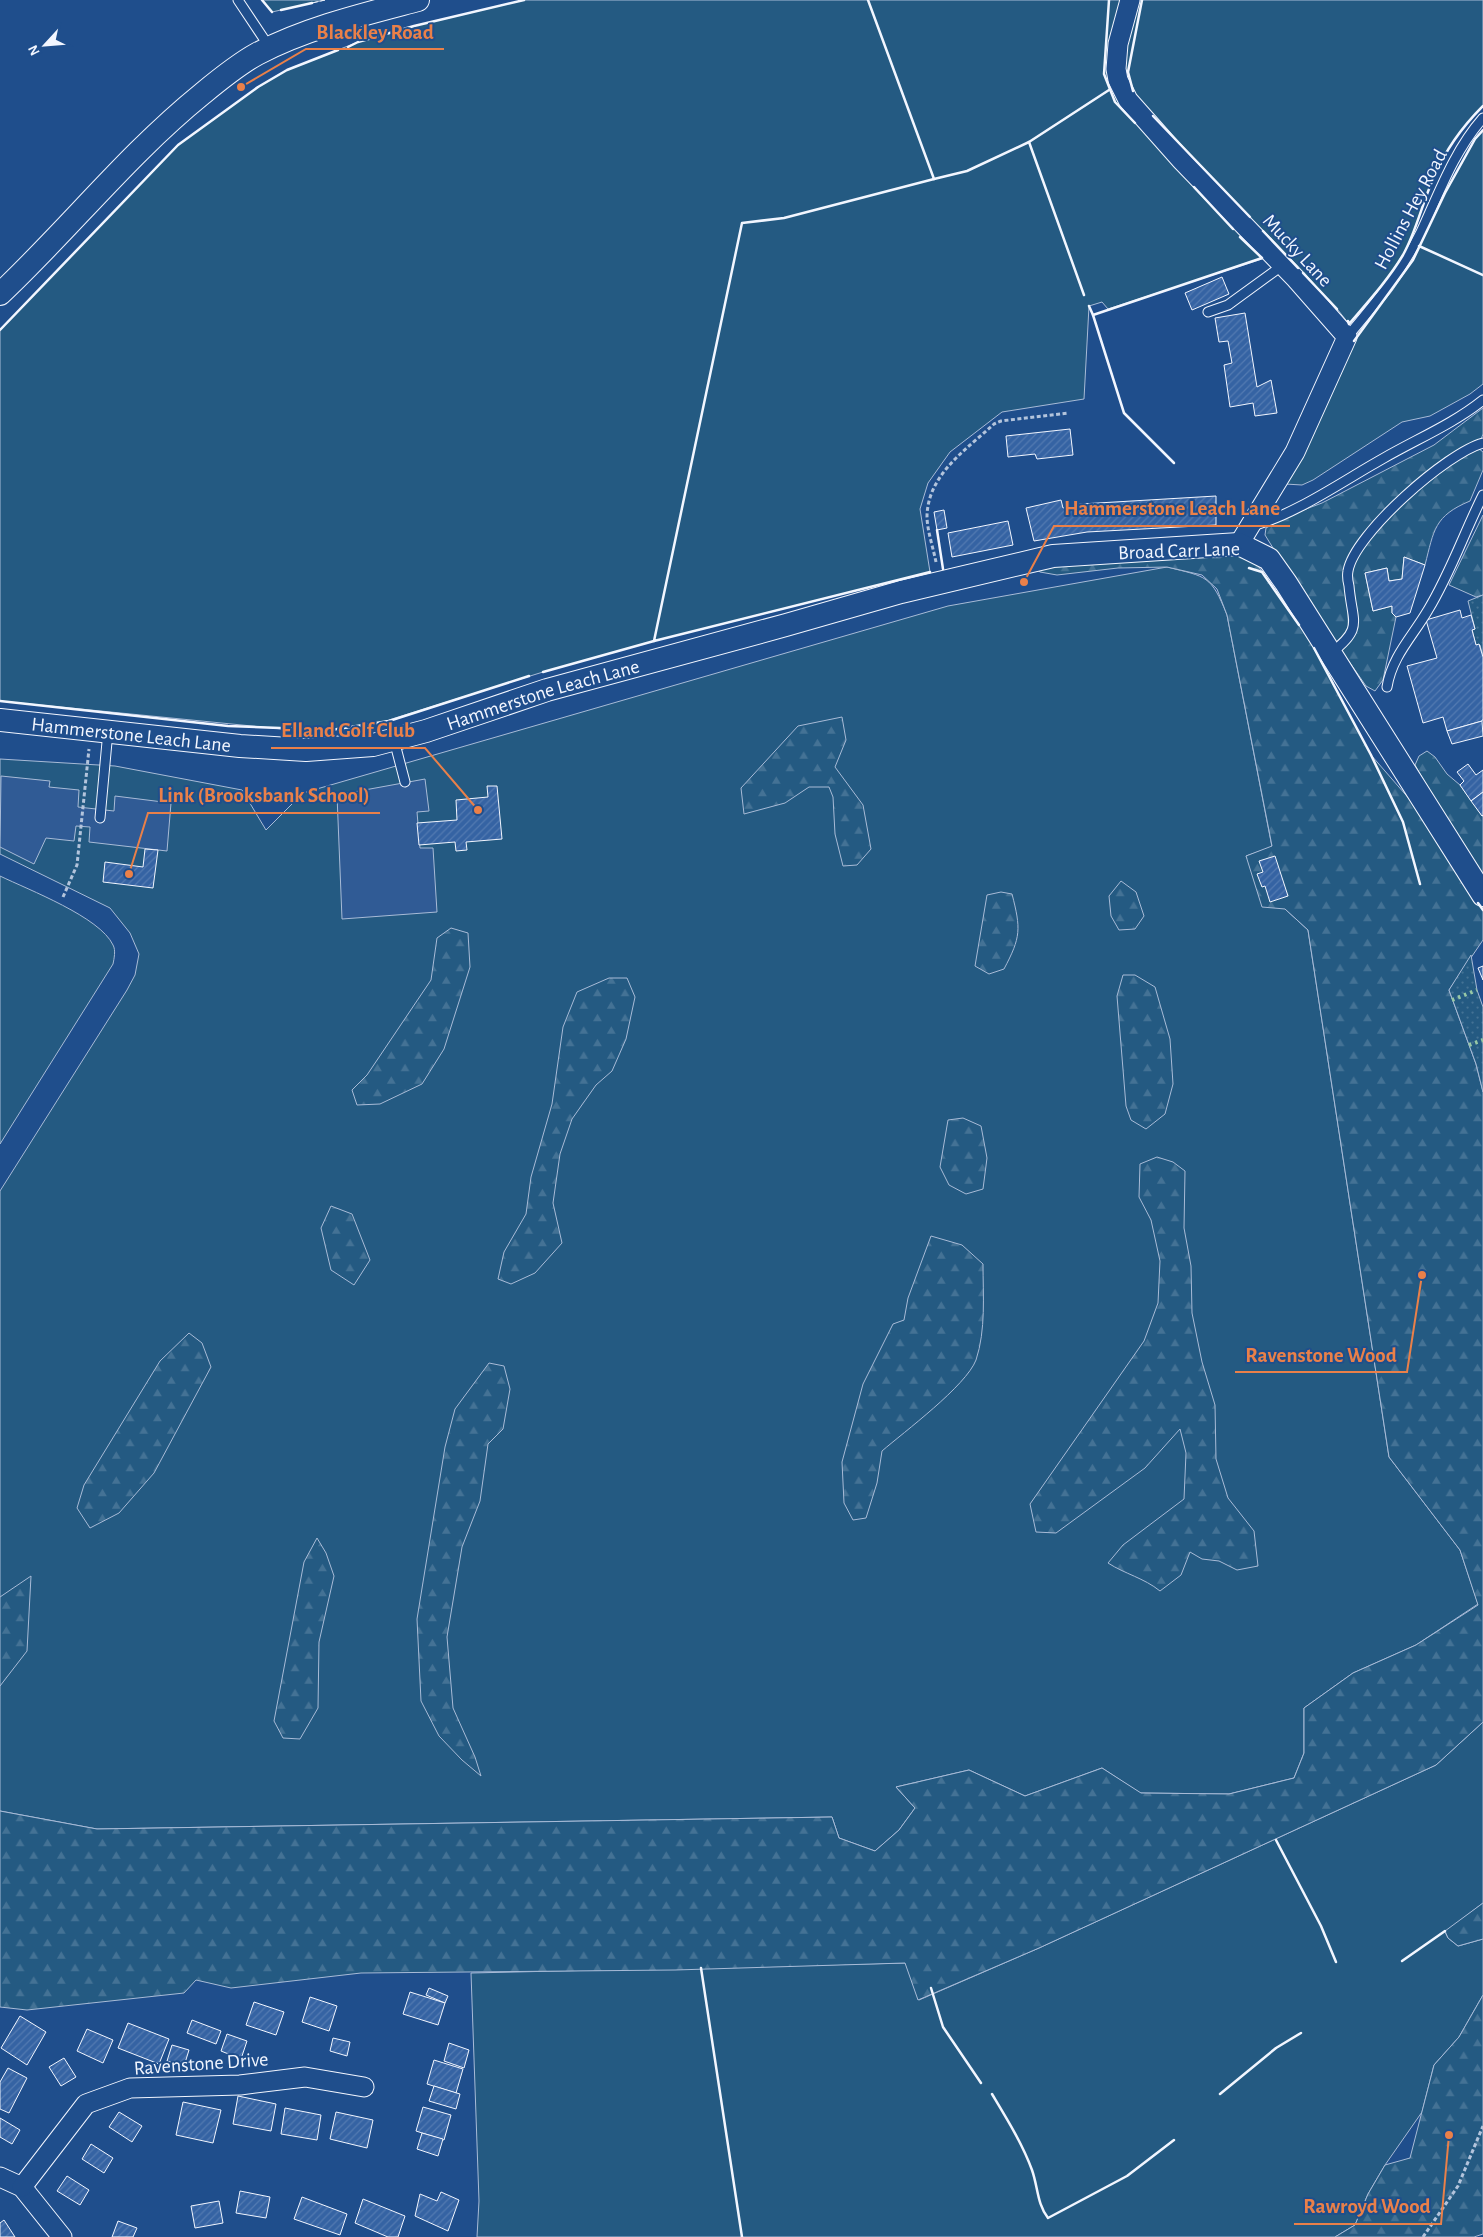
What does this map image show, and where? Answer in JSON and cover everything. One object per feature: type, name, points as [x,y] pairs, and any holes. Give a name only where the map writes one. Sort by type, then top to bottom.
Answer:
[{"type":"street","points":[[0,294],[54,242],[163,126],[230,72],[270,48],[308,32],[418,0]]},
{"type":"street","name":"Mucky Lane","points":[[1130,0],[1116,56],[1116,69],[1123,91],[1133,107],[1283,266],[1346,337]]},
{"type":"street","points":[[1245,535],[1295,452],[1346,337]]},
{"type":"street","name":"Broad Carr Lane","points":[[786,626],[940,582],[1053,556],[1245,535],[1269,559],[1483,895]]},
{"type":"street","name":"Hammerstone Leach Lane","points":[[0,720],[240,746],[306,750],[373,746],[547,690],[786,626]]},
{"type":"street","name":"Ravenstone Drive","points":[[22,2187],[86,2104],[130,2088],[230,2085],[305,2077],[364,2088]]},
{"type":"street","points":[[0,2177],[22,2187],[62,2237]]},
{"type":"lane","points":[[238,0],[270,48]]},
{"type":"lane","name":"Hollins Hey Road","points":[[1346,337],[1394,279],[1421,232],[1450,168],[1483,118]]},
{"type":"lane","points":[[1208,312],[1228,305],[1283,266]]},
{"type":"lane","points":[[1245,535],[1448,424],[1483,400]]},
{"type":"lane","points":[[1330,653],[1351,635],[1355,622],[1348,571],[1356,554],[1376,526],[1405,496],[1470,446],[1483,443]]},
{"type":"lane","points":[[1387,687],[1389,676],[1398,656],[1429,609],[1483,496]]},
{"type":"lane","points":[[99,730],[100,818]]},
{"type":"lane","points":[[394,740],[405,782]]},
{"type":"path","points":[[940,582],[927,517],[933,490],[951,461],[994,424],[1001,421],[1069,413]]},
{"type":"path","points":[[63,897],[77,865],[99,730]]},
{"type":"path","points":[[1423,2237],[1458,2186],[1483,2126]]},
{"type":"green space","points":[[262,0],[325,0],[272,12]]},
{"type":"green space","points":[[524,0],[1125,0],[1110,65],[1265,258],[1108,309],[1102,302],[1089,306],[1084,399],[1002,412],[950,452],[928,483],[920,509],[930,572],[654,641],[543,672],[376,724],[331,730],[282,729],[0,701],[0,330],[178,145],[258,87],[287,70],[358,42],[414,26]]},
{"type":"green space","points":[[1136,0],[1483,0],[1483,106],[1462,130],[1438,167],[1403,255],[1384,282],[1349,324],[1338,310],[1336,313],[1132,98],[1122,71]]},
{"type":"green space","points":[[1483,130],[1483,384],[1470,394],[1430,416],[1402,422],[1313,480],[1302,485],[1285,484],[1357,334],[1392,291],[1413,260],[1445,193],[1475,139]]},
{"type":"green space","points":[[1483,408],[1483,434],[1478,448],[1483,452],[1483,470],[1470,501],[1449,512],[1437,526],[1425,565],[1404,557],[1402,579],[1389,581],[1387,568],[1365,573],[1373,611],[1392,606],[1392,613],[1396,617],[1383,680],[1375,691],[1366,686],[1294,582],[1265,535],[1266,528],[1290,515],[1322,503],[1434,445]]},
{"type":"green space","points":[[1483,515],[1483,595],[1476,597],[1449,585]]},
{"type":"green space","points":[[1249,553],[1311,641],[1371,755],[1419,810],[1483,910],[1483,940],[1449,990],[1476,1064],[1483,1092],[1483,1722],[1436,1765],[1039,1948],[918,2000],[905,1963],[675,1970],[361,1973],[231,1988],[196,1980],[184,1993],[27,2010],[0,2007],[0,1811],[97,1829],[832,1817],[839,1838],[875,1851],[899,1830],[915,1808],[896,1787],[969,1770],[1025,1796],[1102,1768],[1141,1793],[1229,1794],[1294,1778],[1304,1753],[1304,1708],[1353,1673],[1416,1645],[1478,1605],[1460,1550],[1389,1457],[1308,930],[1285,909],[1262,907],[1246,856],[1272,846],[1227,615],[1217,589],[1202,575],[1167,567],[1118,568],[1057,575],[1040,572],[1032,566]]},
{"type":"green space","points":[[1167,567],[1191,573],[1206,580],[1212,585],[1227,615],[1272,847],[1246,856],[1285,909],[1308,930],[1389,1457],[1460,1550],[1478,1604],[1416,1645],[1353,1673],[1304,1708],[1304,1753],[1294,1778],[1229,1794],[1140,1793],[1102,1768],[1025,1796],[969,1770],[896,1787],[915,1808],[899,1830],[875,1851],[839,1838],[832,1817],[97,1829],[0,1811],[0,1191],[127,990],[135,975],[139,954],[130,933],[110,908],[0,854],[0,759],[115,766],[242,790],[266,830],[303,793],[948,606]]},
{"type":"green space","points":[[1483,595],[1483,657],[1480,645],[1476,645],[1472,630],[1475,629],[1468,601]]},
{"type":"green space","points":[[842,717],[846,740],[835,767],[863,805],[871,849],[857,865],[843,866],[835,834],[833,797],[829,787],[809,787],[785,803],[744,814],[741,788],[798,726]]},
{"type":"green space","points":[[1427,751],[1435,757],[1447,774],[1460,785],[1483,817],[1483,884],[1415,765],[1419,756]]},
{"type":"green space","points":[[0,876],[62,905],[94,924],[106,935],[113,945],[115,952],[113,964],[0,1144]]},
{"type":"green space","points":[[1121,881],[1136,892],[1144,916],[1135,929],[1119,930],[1111,916],[1109,896]]},
{"type":"green space","points":[[1001,892],[1012,894],[1017,916],[1018,933],[1014,949],[1004,969],[989,974],[975,966],[987,895]]},
{"type":"green space","points":[[451,928],[468,933],[470,967],[444,1049],[422,1084],[380,1104],[357,1105],[352,1090],[367,1075],[431,980],[437,938]]},
{"type":"green space","points":[[1471,955],[1477,990],[1483,1007],[1483,1092],[1476,1064],[1449,990]]},
{"type":"green space","points":[[1123,975],[1135,975],[1155,987],[1170,1039],[1173,1084],[1165,1114],[1146,1129],[1131,1120],[1126,1106],[1117,996]]},
{"type":"green space","points":[[609,978],[627,978],[635,997],[626,1039],[612,1071],[596,1085],[572,1119],[560,1154],[553,1203],[562,1243],[535,1273],[511,1284],[498,1279],[504,1252],[526,1214],[531,1177],[552,1104],[563,1027],[577,992]]},
{"type":"green space","points":[[963,1118],[981,1126],[987,1158],[983,1189],[966,1194],[949,1185],[940,1167],[948,1120]]},
{"type":"green space","points":[[1157,1157],[1173,1162],[1185,1171],[1184,1228],[1191,1266],[1192,1313],[1202,1362],[1215,1405],[1216,1459],[1228,1498],[1254,1531],[1258,1566],[1237,1570],[1219,1561],[1202,1559],[1190,1552],[1181,1575],[1160,1591],[1108,1563],[1123,1545],[1184,1499],[1186,1453],[1180,1429],[1145,1468],[1056,1533],[1036,1532],[1030,1504],[1144,1341],[1158,1303],[1160,1261],[1151,1220],[1139,1197],[1140,1164]]},
{"type":"green space","points":[[331,1206],[352,1214],[370,1260],[354,1285],[331,1270],[321,1228]]},
{"type":"green space","points":[[931,1236],[962,1245],[983,1264],[983,1312],[981,1337],[976,1360],[970,1371],[948,1395],[882,1451],[877,1483],[866,1518],[853,1520],[844,1503],[842,1462],[863,1384],[893,1324],[904,1320],[908,1298]]},
{"type":"green space","points":[[189,1333],[202,1343],[211,1367],[154,1473],[119,1513],[90,1528],[77,1508],[84,1485],[160,1361]]},
{"type":"green space","points":[[489,1363],[504,1366],[510,1389],[503,1429],[488,1444],[480,1501],[462,1547],[447,1637],[453,1708],[475,1757],[481,1776],[462,1760],[439,1736],[421,1701],[417,1619],[445,1447],[455,1409]]},
{"type":"green space","points":[[317,1538],[326,1553],[334,1576],[319,1642],[318,1708],[300,1739],[283,1738],[274,1721],[304,1562]]},
{"type":"green space","points":[[31,1576],[27,1651],[0,1686],[0,1597]]},
{"type":"green space","points":[[1483,1722],[1483,1903],[1445,1932],[1448,1938],[1458,1946],[1483,1939],[1483,1995],[1459,2037],[1434,2065],[1422,2112],[1385,2165],[1368,2194],[1355,2225],[1335,2237],[477,2237],[479,2201],[471,1973],[906,1963],[919,2000],[1039,1948],[1436,1765]]},
{"type":"green space","points":[[1483,1903],[1483,1939],[1458,1946],[1448,1938],[1445,1931]]},
{"type":"green space","points":[[1483,1995],[1483,2234],[1474,2237],[1335,2237],[1355,2225],[1368,2194],[1385,2165],[1410,2158],[1434,2065],[1459,2037]]},
{"type":"shaded area","points":[[1,776],[50,781],[49,787],[79,790],[78,807],[114,811],[115,796],[171,803],[167,851],[89,842],[90,827],[76,826],[74,841],[46,838],[34,864],[0,847]]},
{"type":"shaded area","points":[[425,779],[429,811],[417,812],[420,848],[433,848],[437,912],[342,919],[337,795]]},
{"type":"building","points":[[1222,277],[1229,294],[1192,310],[1185,293]]},
{"type":"building","points":[[1245,313],[1257,387],[1271,380],[1277,413],[1255,416],[1253,403],[1230,407],[1224,365],[1232,363],[1228,341],[1219,342],[1215,318]]},
{"type":"building","points":[[1070,429],[1073,455],[1037,459],[1035,454],[1008,457],[1006,436]]},
{"type":"building","points":[[1216,496],[1216,525],[1087,532],[1034,541],[1026,508],[1061,500],[1063,508],[1081,504]]},
{"type":"building","points":[[944,510],[947,528],[937,530],[934,512]]},
{"type":"building","points":[[1008,521],[1013,545],[952,557],[948,533]]},
{"type":"building","points":[[1404,557],[1425,565],[1410,613],[1396,617],[1392,613],[1392,606],[1373,611],[1365,573],[1387,568],[1389,581],[1402,579]]},
{"type":"building","points":[[1460,610],[1462,618],[1471,615],[1475,629],[1472,630],[1476,645],[1479,644],[1483,657],[1483,719],[1482,721],[1447,731],[1443,717],[1423,723],[1407,666],[1437,658],[1426,620]]},
{"type":"building","points":[[1482,721],[1483,736],[1452,744],[1447,731]]},
{"type":"building","points":[[1468,764],[1476,775],[1483,770],[1483,792],[1471,801],[1460,785],[1464,781],[1457,772]]},
{"type":"building","points":[[487,786],[497,786],[502,839],[466,842],[467,850],[456,851],[455,842],[419,845],[417,823],[457,820],[456,800],[488,797]]},
{"type":"building","points":[[1483,792],[1483,815],[1482,816],[1471,801]]},
{"type":"building","points":[[145,849],[158,850],[153,888],[103,882],[105,862],[143,867]]},
{"type":"building","points":[[1275,856],[1288,896],[1270,902],[1265,886],[1262,887],[1257,874],[1263,872],[1259,861]]},
{"type":"building","points":[[1483,966],[1483,980],[1478,968]]},
{"type":"building","points":[[429,1988],[448,1996],[445,2003],[426,1995]]},
{"type":"building","points":[[410,1992],[445,2003],[438,2025],[403,2014]]},
{"type":"building","points":[[310,1997],[337,2006],[329,2031],[302,2022]]},
{"type":"building","points":[[254,2002],[284,2012],[276,2035],[246,2025]]},
{"type":"building","points":[[20,2016],[46,2032],[27,2065],[1,2048]]},
{"type":"building","points":[[192,2020],[221,2031],[216,2044],[187,2033]]},
{"type":"building","points":[[128,2023],[169,2039],[159,2064],[118,2048]]},
{"type":"building","points":[[87,2029],[113,2040],[103,2063],[77,2051]]},
{"type":"building","points":[[227,2034],[247,2041],[241,2059],[221,2051]]},
{"type":"building","points":[[333,2038],[350,2042],[347,2056],[330,2051]]},
{"type":"building","points":[[449,2043],[469,2050],[464,2068],[444,2061]]},
{"type":"building","points":[[172,2045],[189,2050],[184,2066],[167,2061]]},
{"type":"building","points":[[64,2058],[76,2077],[61,2086],[49,2067]]},
{"type":"building","points":[[434,2060],[463,2069],[456,2093],[427,2084]]},
{"type":"building","points":[[8,2068],[27,2078],[9,2113],[0,2109],[0,2082]]},
{"type":"building","points":[[434,2086],[460,2094],[456,2109],[429,2101]]},
{"type":"building","points":[[238,2096],[276,2104],[271,2131],[233,2124]]},
{"type":"building","points":[[183,2102],[221,2110],[213,2143],[176,2135]]},
{"type":"building","points":[[423,2107],[451,2115],[444,2140],[416,2131]]},
{"type":"building","points":[[285,2108],[321,2115],[317,2140],[281,2134]]},
{"type":"building","points":[[119,2112],[142,2126],[132,2142],[109,2127]]},
{"type":"building","points":[[336,2112],[373,2120],[367,2148],[330,2139]]},
{"type":"building","points":[[0,2118],[20,2130],[12,2144],[0,2137]]},
{"type":"building","points":[[422,2133],[443,2139],[438,2156],[417,2149]]},
{"type":"building","points":[[91,2144],[113,2158],[104,2173],[82,2159]]},
{"type":"building","points":[[67,2176],[89,2190],[80,2205],[57,2191]]},
{"type":"building","points":[[240,2191],[270,2197],[266,2218],[236,2213]]},
{"type":"building","points":[[441,2192],[459,2200],[448,2231],[415,2216],[420,2194],[437,2201]]},
{"type":"building","points":[[302,2197],[347,2214],[340,2235],[294,2219]]},
{"type":"building","points":[[363,2199],[405,2216],[398,2237],[388,2237],[355,2223]]},
{"type":"building","points":[[219,2201],[223,2223],[195,2228],[191,2206]]},
{"type":"building","points":[[4,2220],[15,2237],[0,2237],[0,2223]]},
{"type":"building","points":[[118,2221],[137,2228],[133,2237],[112,2237]]},
{"type":"hedge","points":[[1452,1000],[1477,990]]},
{"type":"hedge","points":[[1469,1045],[1483,1040]]},
{"type":"fence","points":[[312,3],[325,0]]},
{"type":"wall","points":[[262,0],[272,12]]},
{"type":"wall","points":[[348,47],[358,42],[414,26],[524,0]]},
{"type":"wall","points":[[868,0],[934,179],[967,171],[1029,142]]},
{"type":"wall","points":[[1109,0],[1104,74],[1115,102],[1135,123]]},
{"type":"wall","points":[[1133,91],[1128,72],[1142,0]]},
{"type":"wall","points":[[281,10],[312,3]]},
{"type":"wall","points":[[0,330],[178,145],[258,87],[287,70],[338,50]]},
{"type":"wall","points":[[1084,295],[1029,142],[1109,90]]},
{"type":"wall","points":[[1348,321],[1349,324],[1391,273],[1403,255],[1438,167],[1462,130],[1483,106]]},
{"type":"wall","points":[[1153,116],[1250,217]]},
{"type":"wall","points":[[1354,341],[1413,260],[1445,193],[1475,139],[1483,130]]},
{"type":"wall","points":[[930,572],[654,641],[742,223],[784,218],[934,179]]},
{"type":"wall","points":[[1194,187],[1233,229]]},
{"type":"wall","points":[[1263,231],[1298,268]]},
{"type":"wall","points":[[1089,306],[1093,315],[1262,258],[1240,237]]},
{"type":"wall","points":[[1419,246],[1483,275]]},
{"type":"wall","points":[[1303,273],[1337,309]]},
{"type":"wall","points":[[1093,315],[1124,413],[1174,463]]},
{"type":"wall","points":[[1270,514],[1275,505]]},
{"type":"wall","points":[[937,530],[943,569]]},
{"type":"wall","points":[[1249,568],[1262,572],[1299,625]]},
{"type":"wall","points":[[543,672],[654,641]]},
{"type":"wall","points":[[1314,648],[1371,755],[1403,822],[1420,884]]},
{"type":"wall","points":[[0,701],[228,726],[331,730],[389,721],[529,676]]},
{"type":"wall","points":[[1478,903],[1483,910]]},
{"type":"wall","points":[[1276,1840],[1321,1926],[1336,1962]]},
{"type":"wall","points":[[1402,1961],[1445,1931]]},
{"type":"wall","points":[[701,1968],[742,2237]]},
{"type":"wall","points":[[931,1988],[943,2027],[981,2083]]},
{"type":"wall","points":[[1220,2094],[1276,2048],[1301,2033]]},
{"type":"wall","points":[[992,2094],[1024,2150],[1034,2176],[1044,2213],[1048,2218],[1127,2176],[1174,2140]]},
{"type":"place","name":"Blackley Road","points":[[241,87]]},
{"type":"place","name":"Hammerstone Leach Lane","points":[[1024,582]]},
{"type":"place","name":"Elland Golf Club","points":[[478,810]]},
{"type":"place","name":"Link (Brooksbank School)","points":[[129,874]]},
{"type":"place","name":"Ravenstone Wood","points":[[1422,1275]]},
{"type":"place","name":"Rawroyd Wood","points":[[1449,2135]]}]
